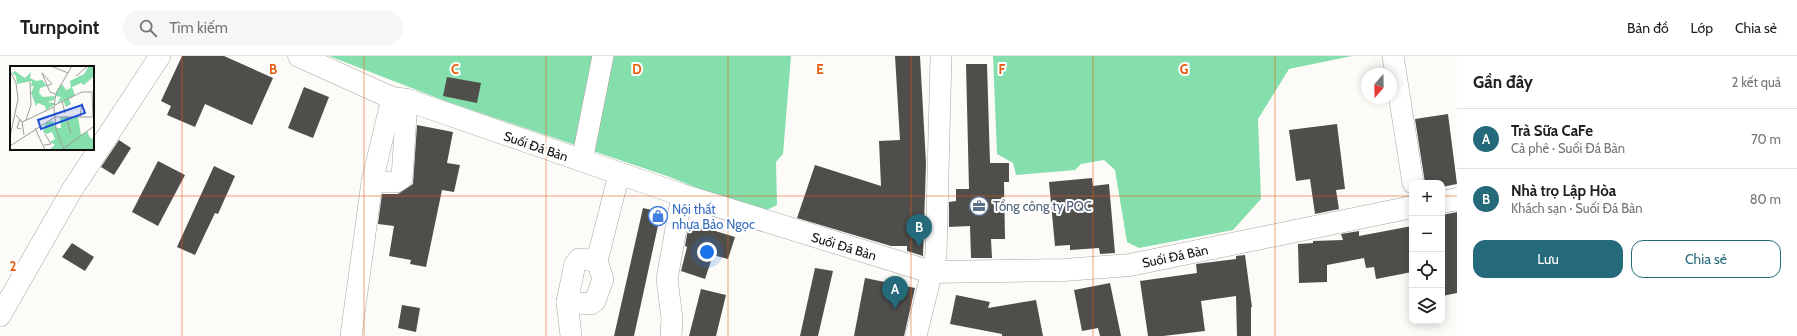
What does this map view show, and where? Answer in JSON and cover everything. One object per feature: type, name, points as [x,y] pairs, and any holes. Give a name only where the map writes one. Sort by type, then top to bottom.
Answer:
[{"type":"street","points":[[0,316],[72,190],[160,56]]},
{"type":"street","name":"Suối Đá Bàn","points":[[299,56],[399,99],[682,195],[931,272],[1064,270],[1130,265],[1409,208]]},
{"type":"street","points":[[582,161],[603,56]]},
{"type":"street","points":[[916,336],[936,255],[941,56]]},
{"type":"street","points":[[1393,56],[1413,180]]},
{"type":"street","points":[[372,182],[396,182],[402,178],[399,99]]},
{"type":"street","points":[[351,336],[372,182],[399,99]]},
{"type":"street","points":[[567,302],[591,304],[595,301],[603,279],[597,261],[619,174]]},
{"type":"street","points":[[671,336],[672,319],[667,279],[682,195]]},
{"type":"street","points":[[1445,201],[1457,199]]},
{"type":"street","points":[[571,336],[567,302],[575,264],[579,259],[597,261]]},
{"type":"green space","points":[[329,56],[791,56],[783,154],[776,162],[777,205],[761,213],[667,176],[445,101]]},
{"type":"green space","points":[[993,56],[1352,56],[1289,69],[1258,119],[1261,199],[1233,230],[1139,248],[1127,242],[1115,170],[1104,160],[1081,164],[1075,170],[1016,175],[1013,163],[997,154]]},
{"type":"building","points":[[182,56],[224,56],[273,78],[252,125],[205,104],[195,127],[167,115],[171,106],[161,101]]},
{"type":"building","points":[[895,56],[920,56],[926,163],[923,256],[907,251],[907,246],[891,246],[797,218],[815,165],[881,186],[879,141],[900,140]]},
{"type":"building","points":[[966,64],[987,64],[990,163],[1009,163],[1009,182],[1004,182],[1005,239],[991,239],[992,258],[971,258],[970,226],[949,227],[949,202],[956,201],[956,189],[969,189]]},
{"type":"building","points":[[447,77],[481,83],[477,103],[443,96]]},
{"type":"building","points":[[304,87],[329,97],[313,138],[288,128]]},
{"type":"building","points":[[1448,114],[1457,184],[1445,186],[1445,180],[1425,180],[1415,119]]},
{"type":"building","points":[[1337,124],[1345,189],[1336,190],[1339,209],[1315,214],[1310,179],[1296,181],[1289,130]]},
{"type":"building","points":[[417,125],[453,132],[447,163],[460,165],[454,192],[442,190],[426,267],[410,264],[411,260],[389,256],[394,226],[378,224],[382,194],[398,194],[413,184]]},
{"type":"building","points":[[119,140],[131,148],[114,175],[101,167]]},
{"type":"building","points":[[158,161],[185,175],[158,226],[132,212]]},
{"type":"building","points":[[214,166],[235,176],[218,214],[215,213],[195,255],[177,247]]},
{"type":"building","points":[[1092,178],[1093,186],[1109,184],[1115,253],[1100,254],[1099,248],[1070,250],[1070,245],[1055,246],[1049,182]]},
{"type":"building","points":[[643,208],[661,212],[634,336],[614,336]]},
{"type":"building","points":[[1457,212],[1457,293],[1445,295],[1445,216],[1445,214]]},
{"type":"building","points":[[689,223],[735,237],[728,259],[713,255],[705,279],[681,271],[687,247],[685,246]]},
{"type":"building","points":[[1409,227],[1409,273],[1376,279],[1374,267],[1366,268],[1364,258],[1327,265],[1327,282],[1299,283],[1298,244],[1313,243],[1313,241],[1343,240],[1341,234],[1359,231],[1359,236]]},
{"type":"building","points":[[72,243],[94,257],[85,271],[62,257]]},
{"type":"building","points":[[1245,255],[1252,307],[1251,336],[1237,336],[1236,296],[1201,301],[1205,331],[1163,336],[1148,336],[1140,281],[1197,273],[1196,264],[1236,259],[1236,256]]},
{"type":"building","points":[[815,268],[833,271],[818,336],[800,336]]},
{"type":"building","points":[[865,278],[915,288],[904,336],[854,336]]},
{"type":"building","points":[[1110,283],[1121,336],[1100,336],[1098,328],[1082,331],[1074,290]]},
{"type":"building","points":[[701,289],[726,295],[716,336],[689,336]]},
{"type":"building","points":[[956,295],[990,302],[988,308],[1036,300],[1043,336],[1002,336],[1002,334],[950,324]]},
{"type":"building","points":[[402,305],[420,308],[416,332],[398,328]]},
{"type":"place","name":"Tổng công ty PQC","points":[[979,206]]},
{"type":"place","name":"Nội thất nhựa Bảo Ngọc","points":[[658,216]]},
{"type":"place","name":"Nhà trọ Lập Hòa","points":[[919,247]]},
{"type":"place","name":"Trà Sữa CaFe","points":[[895,309]]}]
